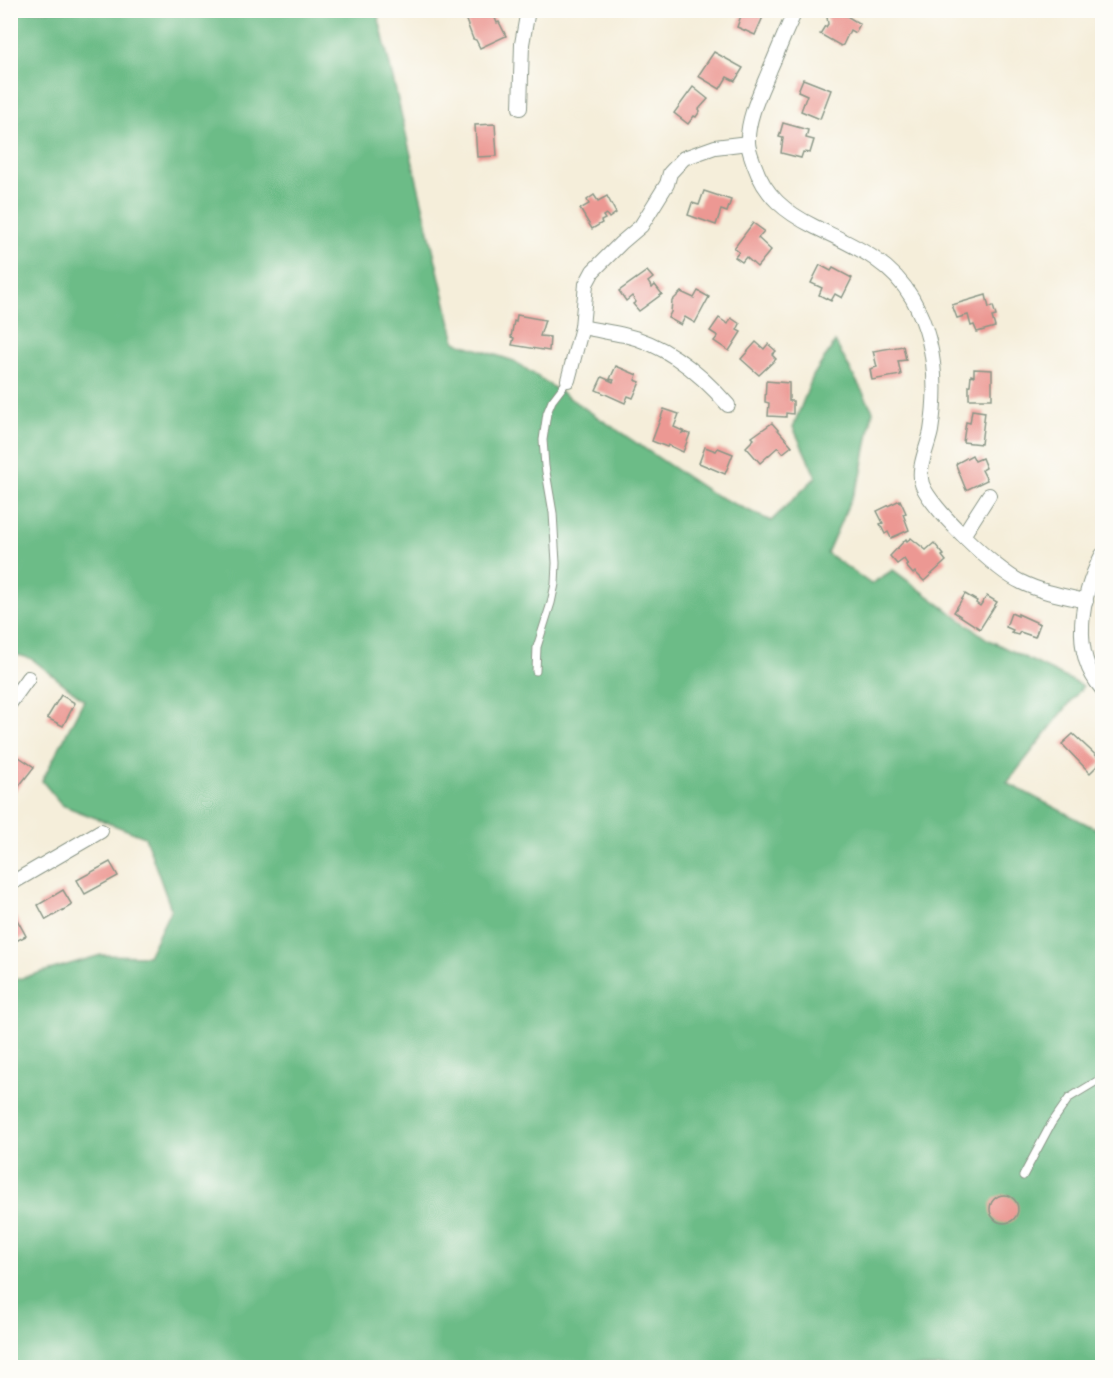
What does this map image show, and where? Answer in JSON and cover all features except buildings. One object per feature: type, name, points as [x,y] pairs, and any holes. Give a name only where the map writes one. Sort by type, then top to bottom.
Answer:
[{"type":"street","points":[[520,108],[522,45],[528,10]]},
{"type":"street","points":[[796,10],[751,119],[748,142],[758,177],[768,194],[790,213],[845,240],[878,260],[893,274],[911,297],[922,318],[935,366],[931,430],[921,469],[922,484],[942,516],[964,534],[986,559],[1018,581],[1039,590],[1086,602]]},
{"type":"street","points":[[568,380],[582,327],[586,284],[593,271],[641,226],[667,184],[670,173],[684,158],[715,147],[748,142]]},
{"type":"street","points":[[582,327],[625,335],[663,349],[682,361],[714,389],[728,405]]},
{"type":"street","points":[[964,534],[989,495]]},
{"type":"street","points":[[1102,555],[1093,575],[1086,602],[1083,646],[1089,671],[1102,689]]},
{"type":"street","points":[[10,703],[28,678]]},
{"type":"street","points":[[10,884],[101,831]]},
{"type":"lane","points":[[536,671],[537,647],[551,603],[556,563],[553,513],[543,440],[547,413],[552,401],[568,380]]},
{"type":"lane","points":[[1023,1176],[1051,1124],[1069,1098],[1102,1078]]},
{"type":"green space","points":[[10,11],[377,11],[455,342],[514,361],[711,493],[771,521],[816,477],[793,427],[813,376],[835,342],[873,411],[861,476],[827,553],[871,584],[893,570],[987,639],[1083,686],[1007,783],[1102,832],[1102,1367],[11,1367],[11,981],[101,955],[148,956],[171,909],[145,837],[62,805],[42,781],[84,700],[32,659],[11,653]]}]
